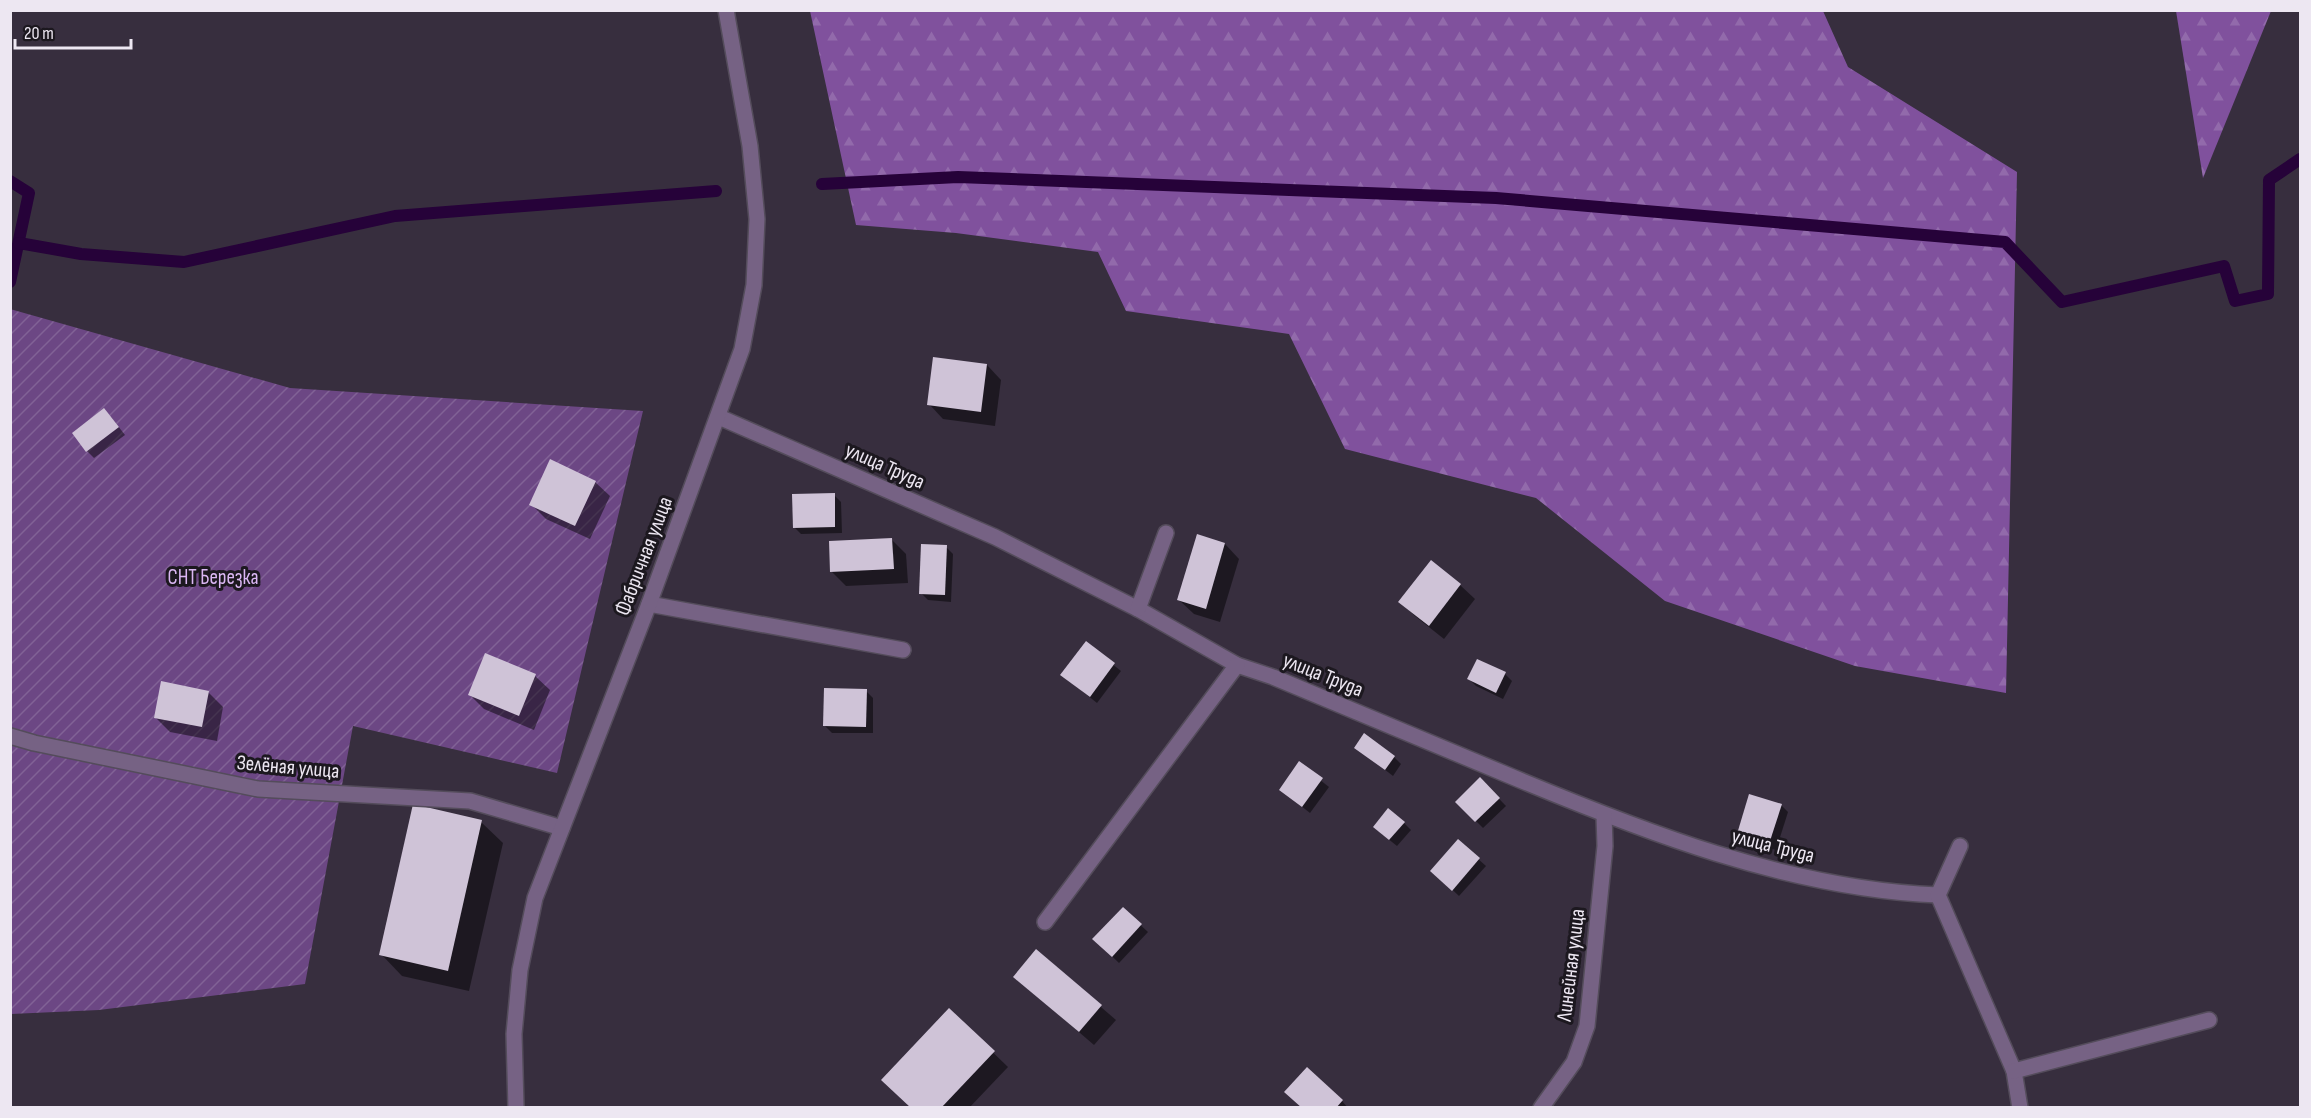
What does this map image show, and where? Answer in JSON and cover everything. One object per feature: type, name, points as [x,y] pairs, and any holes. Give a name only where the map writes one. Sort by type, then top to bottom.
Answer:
[{"type":"street","name":"Фабричная улица","points":[[516,1107],[514,1034],[520,970],[535,898],[719,417],[744,339],[754,285],[757,219],[750,146],[726,10]]},
{"type":"street","name":"улица Труда","points":[[719,417],[995,537],[1138,609],[1238,665],[1273,676],[1604,815],[1753,865],[1893,893],[1938,895]]},
{"type":"street","points":[[1138,609],[1166,533]]},
{"type":"street","points":[[649,604],[903,650]]},
{"type":"street","points":[[1045,922],[1238,665]]},
{"type":"street","name":"Зелёная улица","points":[[10,736],[34,744],[258,789],[470,801],[562,828]]},
{"type":"street","name":"Линейная улица","points":[[1541,1107],[1574,1062],[1587,1026],[1605,846],[1604,815]]},
{"type":"street","points":[[1960,846],[1938,895],[2014,1071],[2020,1107]]},
{"type":"street","points":[[2014,1071],[2209,1020]]},
{"type":"green space","points":[[810,11],[1823,11],[1848,67],[2017,172],[2006,693],[1855,666],[1665,601],[1536,498],[1345,449],[1289,334],[1126,311],[1098,252],[956,233],[856,225]]},
{"type":"green space","points":[[2176,11],[2271,11],[2203,178]]},
{"type":"green space","name":"СНТ Березка","points":[[10,309],[290,388],[643,411],[557,773],[353,726],[305,984],[99,1010],[11,1014]]},
{"type":"building","points":[[933,357],[987,364],[981,412],[927,405]]},
{"type":"building","points":[[104,408],[119,427],[86,452],[72,433]]},
{"type":"building","points":[[550,459],[596,481],[575,526],[529,505]]},
{"type":"building","points":[[835,493],[835,527],[793,528],[792,494]]},
{"type":"building","points":[[1197,534],[1225,543],[1206,609],[1177,600]]},
{"type":"building","points":[[892,538],[894,569],[830,572],[829,541]]},
{"type":"building","points":[[921,544],[947,545],[945,595],[919,594]]},
{"type":"building","points":[[1431,560],[1461,584],[1429,626],[1398,602]]},
{"type":"building","points":[[1086,641],[1115,663],[1090,697],[1060,675]]},
{"type":"building","points":[[485,653],[536,674],[519,716],[468,695]]},
{"type":"building","points":[[1477,659],[1506,672],[1496,693],[1467,679]]},
{"type":"building","points":[[161,681],[209,691],[202,727],[154,718]]},
{"type":"building","points":[[824,688],[867,689],[866,727],[823,726]]},
{"type":"building","points":[[1364,733],[1395,756],[1385,770],[1354,748]]},
{"type":"building","points":[[1299,761],[1323,778],[1302,807],[1279,790]]},
{"type":"building","points":[[1480,777],[1500,798],[1475,822],[1455,802]]},
{"type":"building","points":[[1749,794],[1782,804],[1769,844],[1737,834]]},
{"type":"building","points":[[413,804],[482,820],[448,971],[379,955]]},
{"type":"building","points":[[1388,808],[1405,822],[1389,840],[1373,827]]},
{"type":"building","points":[[1458,839],[1480,858],[1452,891],[1430,871]]},
{"type":"building","points":[[1123,907],[1142,924],[1112,957],[1092,939]]},
{"type":"building","points":[[1036,949],[1102,1005],[1079,1032],[1013,977]]},
{"type":"building","points":[[949,1008],[995,1051],[941,1108],[911,1108],[881,1080]]},
{"type":"building","points":[[1307,1067],[1343,1100],[1336,1108],[1302,1108],[1284,1092]]},
{"type":"waterway","points":[[822,184],[958,177],[1496,198],[2005,242],[2062,302],[2224,266],[2235,301],[2268,294],[2269,180],[2300,159]]},
{"type":"waterway","points":[[10,181],[29,193],[10,282]]},
{"type":"waterway","points":[[19,243],[81,254],[184,262],[395,216],[716,191]]}]
